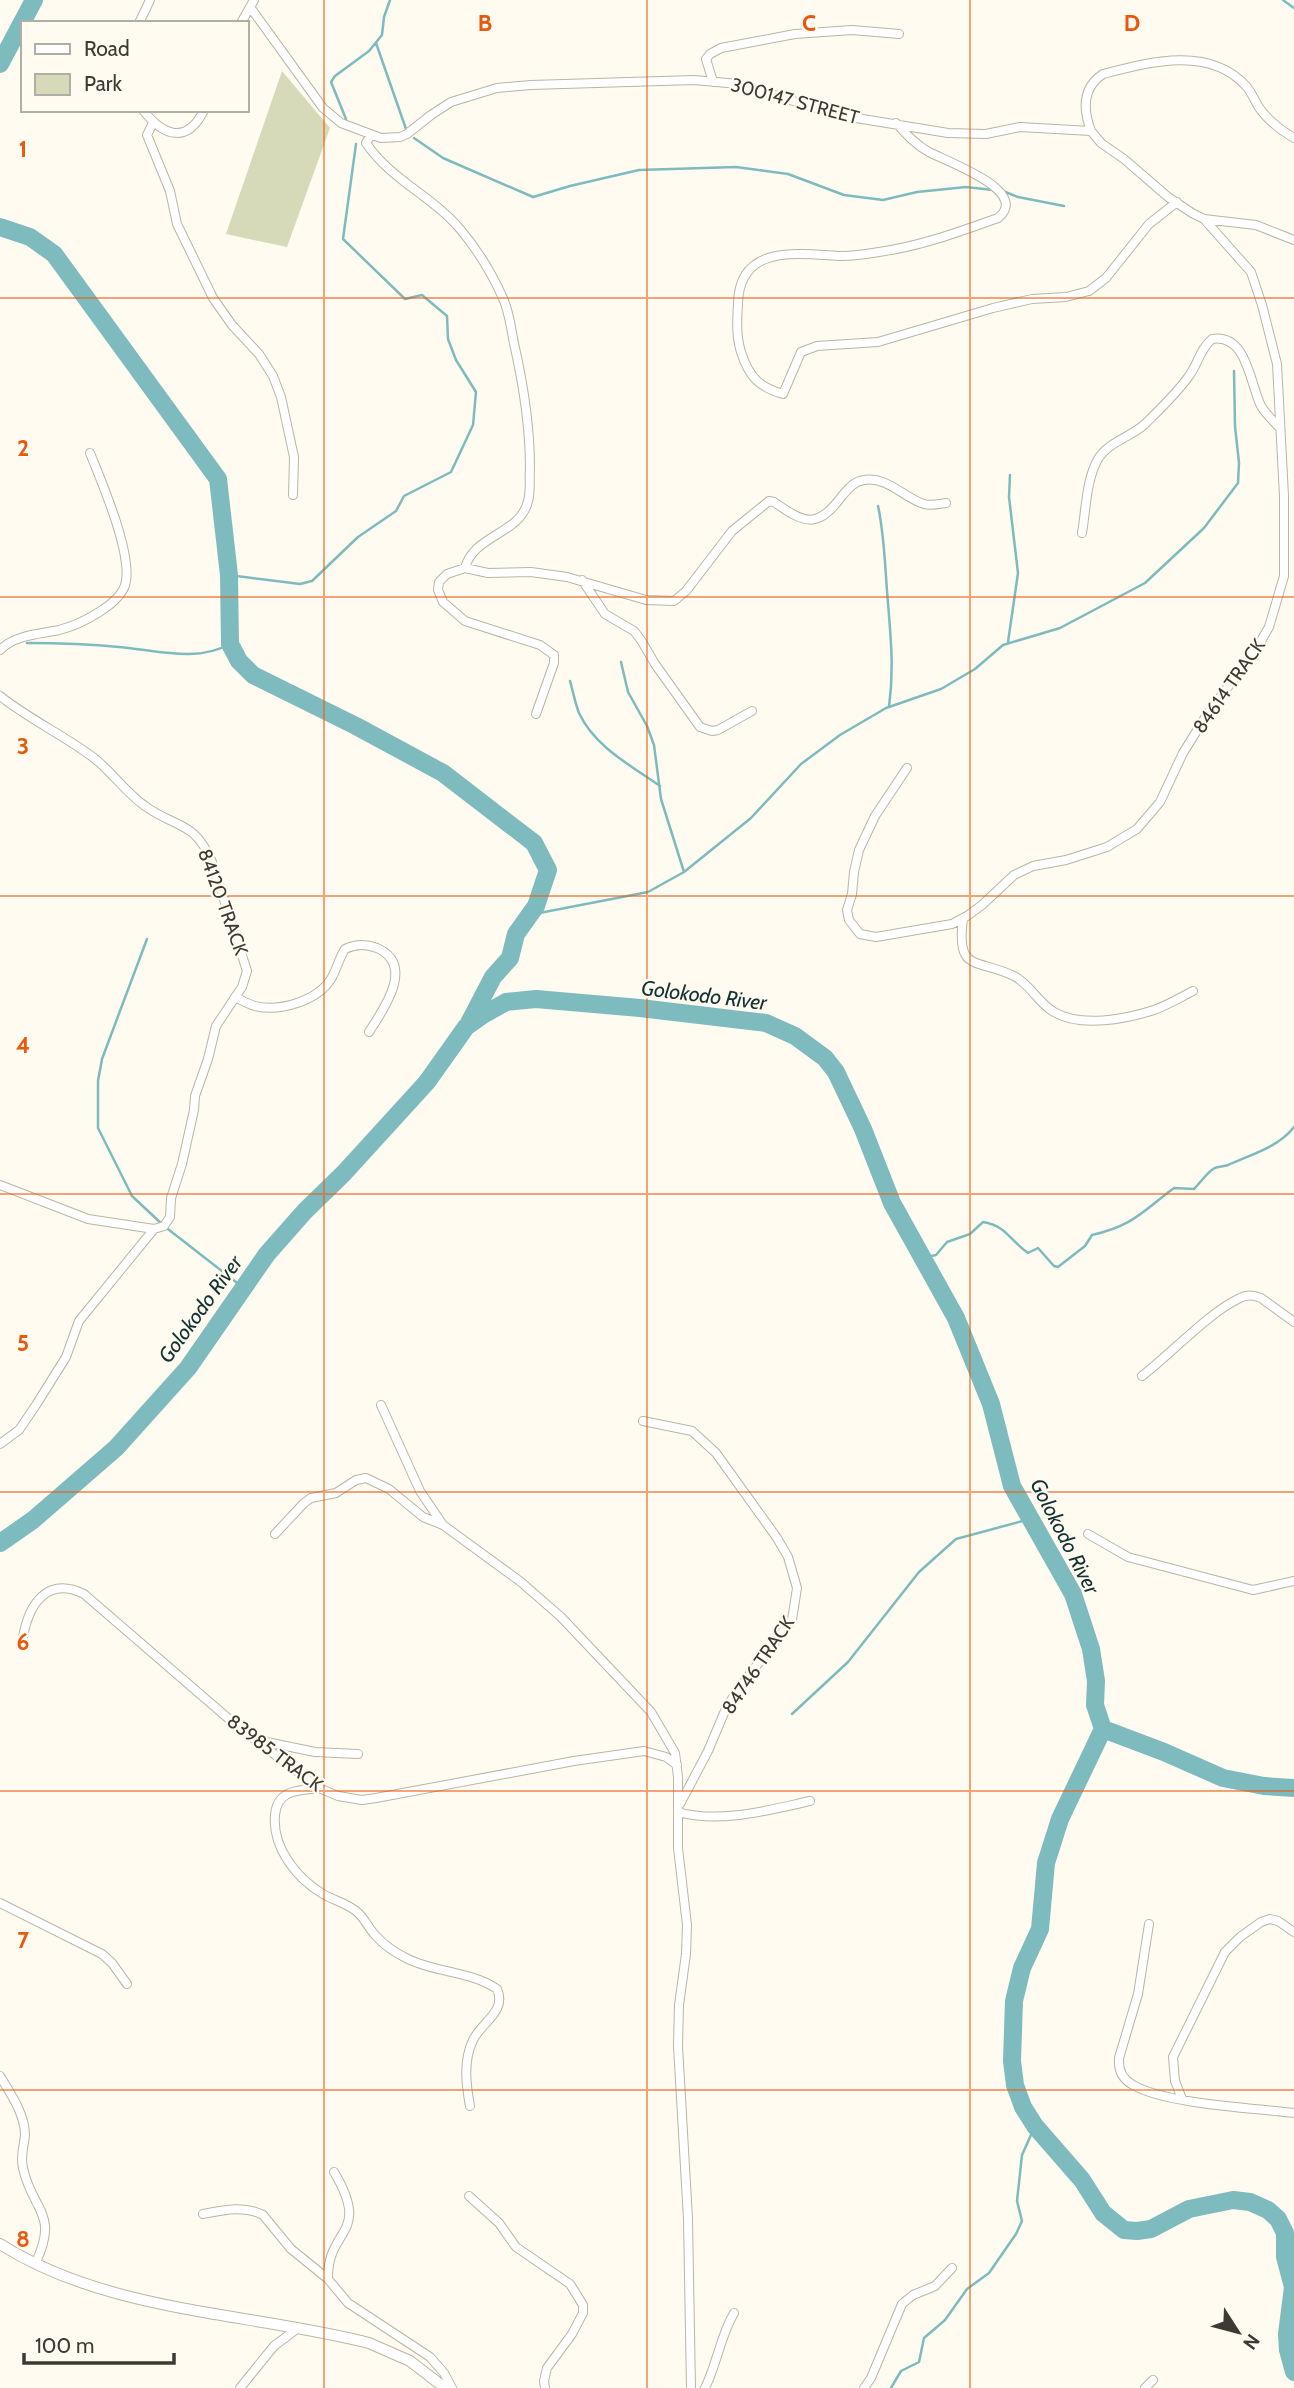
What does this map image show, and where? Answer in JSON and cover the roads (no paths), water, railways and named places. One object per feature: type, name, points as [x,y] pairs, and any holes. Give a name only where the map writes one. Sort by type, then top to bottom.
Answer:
[{"type":"street","points":[[140,21],[150,0]]},
{"type":"street","points":[[242,21],[252,4]]},
{"type":"street","name":"300147 STREET","points":[[252,4],[323,108],[341,123],[380,138],[400,137],[451,102],[497,88],[634,81],[739,84],[838,114],[948,133],[986,134],[1020,127],[1091,131]]},
{"type":"street","points":[[713,82],[706,60],[713,51],[721,48],[795,34],[852,30],[899,34]]},
{"type":"street","points":[[1294,138],[1277,128],[1248,89],[1221,66],[1200,61],[1171,60],[1103,75],[1094,81],[1086,94],[1085,115],[1091,131],[1101,143],[1177,202],[1204,219],[1256,225],[1294,240]]},
{"type":"street","points":[[145,112],[153,122],[174,133],[183,133],[194,127],[203,112]]},
{"type":"street","points":[[153,122],[147,135],[170,191],[177,224],[213,298],[232,325],[259,354],[273,376],[281,397],[294,457],[293,495]]},
{"type":"street","points":[[896,123],[914,142],[993,184],[1003,196],[1003,214],[976,226],[905,249],[842,256],[821,253],[775,256],[750,268],[738,292],[737,327],[740,348],[751,375],[768,390],[783,394],[801,352],[807,349],[878,342],[993,308],[1089,291],[1106,278],[1149,224],[1177,202]]},
{"type":"street","points":[[371,135],[366,143],[372,152],[393,173],[442,210],[461,230],[503,297],[508,312],[524,390],[530,440],[529,498],[518,519],[472,552],[465,568]]},
{"type":"street","name":"84614 TRACK","points":[[907,768],[875,816],[859,850],[847,911],[849,920],[860,934],[876,937],[935,928],[963,918],[982,905],[1014,874],[1033,866],[1066,860],[1107,847],[1137,828],[1160,802],[1183,753],[1206,716],[1257,648],[1274,614],[1284,576],[1284,496],[1277,364],[1251,272],[1204,219]]},
{"type":"street","points":[[1082,533],[1091,477],[1097,460],[1111,446],[1143,426],[1178,390],[1195,366],[1204,346],[1212,339],[1226,341],[1241,355],[1248,365],[1261,407],[1279,427]]},
{"type":"street","points":[[0,650],[18,639],[69,627],[86,620],[112,602],[125,587],[127,580],[118,529],[90,453]]},
{"type":"street","points":[[536,714],[554,663],[554,654],[540,645],[465,621],[450,610],[439,594],[439,582],[447,574],[465,568],[488,573],[531,572],[582,580],[646,600],[674,601],[686,591],[732,531],[767,502],[774,502],[802,520],[814,520],[860,480],[882,482],[925,505],[946,503]]},
{"type":"street","points":[[582,580],[605,614],[634,631],[641,639],[655,664],[700,727],[718,730],[752,711]]},
{"type":"street","name":"84120 TRACK","points":[[0,696],[97,760],[145,806],[195,832],[205,846],[225,899],[247,971],[246,981],[216,1026],[195,1096],[182,1164],[171,1198],[170,1217],[164,1226],[154,1230],[110,1286],[83,1315],[66,1357],[36,1405],[19,1430],[0,1444]]},
{"type":"street","points":[[963,918],[961,938],[968,959],[1023,981],[1044,1006],[1061,1016],[1103,1020],[1129,1016],[1156,1009],[1194,991]]},
{"type":"street","points":[[234,997],[254,1006],[272,1008],[295,1003],[313,996],[325,987],[345,949],[371,946],[385,953],[395,967],[396,974],[391,994],[369,1032]]},
{"type":"street","points":[[0,1185],[88,1219],[154,1230]]},
{"type":"street","points":[[1142,1376],[1193,1333],[1244,1296],[1255,1295],[1261,1298],[1294,1322]]},
{"type":"street","points":[[381,1405],[420,1491],[443,1525],[521,1582],[561,1617],[651,1712],[675,1753],[678,1848],[687,1924],[678,2034],[688,2219],[691,2388]]},
{"type":"street","name":"84746 TRACK","points":[[643,1421],[692,1431],[716,1453],[777,1538],[788,1557],[797,1588],[792,1620],[736,1692],[678,1809]]},
{"type":"street","points":[[275,1534],[311,1498],[336,1493],[356,1480],[366,1478],[389,1489],[423,1517],[443,1525]]},
{"type":"street","points":[[1088,1534],[1128,1557],[1243,1587],[1260,1590],[1294,1581]]},
{"type":"street","name":"83985 TRACK","points":[[23,1637],[26,1618],[33,1604],[51,1591],[62,1587],[72,1588],[93,1602],[254,1740],[331,1795],[362,1800],[574,1761],[644,1751],[666,1757],[677,1765]]},
{"type":"street","points":[[254,1740],[315,1752],[358,1754]]},
{"type":"street","points":[[319,1788],[286,1793],[275,1808],[274,1825],[280,1847],[293,1868],[323,1894],[357,1912],[376,1936],[392,1950],[429,1968],[476,1978],[497,1989],[500,2005],[479,2031],[469,2052],[466,2069],[470,2106]]},
{"type":"street","points":[[678,1809],[698,1818],[707,1818],[765,1811],[810,1801]]},
{"type":"street","points":[[0,1903],[96,1950],[112,1963],[127,1984]]},
{"type":"street","points":[[1182,2099],[1175,2081],[1173,2056],[1225,1952],[1240,1937],[1270,1919],[1294,1932]]},
{"type":"street","points":[[1149,1924],[1138,1994],[1118,2068],[1121,2073],[1133,2085],[1182,2099],[1294,2113]]},
{"type":"street","points":[[0,2076],[21,2115],[25,2135],[22,2165],[44,2218],[46,2240],[35,2264]]},
{"type":"street","points":[[328,2280],[330,2259],[350,2222],[351,2214],[347,2197],[334,2172]]},
{"type":"street","points":[[469,2196],[499,2224],[516,2247],[570,2284],[583,2305],[583,2313],[572,2334],[547,2368],[545,2388]]},
{"type":"street","points":[[203,2214],[228,2208],[257,2211],[263,2215],[291,2249],[328,2280],[358,2312],[429,2357],[444,2373],[452,2388]]},
{"type":"street","points":[[0,2244],[73,2281],[115,2293],[369,2343],[410,2361],[445,2388]]},
{"type":"street","points":[[864,2388],[871,2378],[902,2304],[907,2298],[936,2286],[952,2268]]},
{"type":"street","points":[[705,2388],[725,2328],[734,2313]]},
{"type":"street","points":[[240,2388],[274,2346],[298,2328]]},
{"type":"street","points":[[1145,2388],[1153,2380]]},
{"type":"waterway","points":[[23,21],[34,0]]},
{"type":"waterway","points":[[346,119],[331,82],[335,76],[369,51],[382,35],[390,0]]},
{"type":"waterway","points":[[1283,0],[1294,8]]},
{"type":"waterway","points":[[0,64],[21,24]]},
{"type":"waterway","points":[[376,43],[406,129]]},
{"type":"waterway","points":[[414,138],[443,158],[533,197],[639,170],[736,167],[788,174],[844,195],[883,200],[917,192],[966,187],[993,190]]},
{"type":"waterway","points":[[229,575],[300,584],[312,581],[358,537],[396,511],[404,496],[451,472],[473,425],[476,392],[456,360],[448,339],[447,316],[422,295],[405,299],[343,239],[356,144]]},
{"type":"waterway","points":[[1003,191],[1018,197],[1064,206]]},
{"type":"waterway","points":[[0,227],[30,237],[54,254],[218,479],[229,575],[230,644],[239,661],[253,675],[443,773],[534,843],[548,870],[536,906],[516,934],[510,958],[493,977],[469,1023]]},
{"type":"waterway","points":[[529,915],[648,892],[684,872],[751,818],[801,764],[840,735],[886,708],[941,689],[975,669],[1003,645],[1060,628],[1145,583],[1204,528],[1238,483],[1234,371]]},
{"type":"waterway","points":[[1008,642],[1018,573],[1009,497],[1010,475]]},
{"type":"waterway","points":[[878,506],[891,643],[889,707]]},
{"type":"waterway","points":[[27,643],[96,645],[176,654],[203,653],[230,644]]},
{"type":"waterway","points":[[621,662],[628,692],[654,745],[661,799],[684,872]]},
{"type":"waterway","points":[[570,681],[579,713],[594,736],[614,754],[660,786]]},
{"type":"waterway","points":[[147,939],[102,1059],[98,1081],[98,1128],[132,1196],[164,1226],[245,1289]]},
{"type":"waterway","name":"Golokodo River","points":[[0,1543],[33,1520],[116,1448],[188,1368],[267,1254],[427,1082],[466,1027],[483,1015],[506,1002],[536,999],[766,1023],[795,1036],[825,1058],[836,1072],[863,1129],[892,1203],[956,1318],[991,1404],[1012,1486],[1073,1594],[1091,1649],[1096,1681],[1095,1705],[1103,1729],[1223,1778],[1264,1786],[1294,1788]]},
{"type":"waterway","points":[[922,1258],[936,1255],[947,1242],[970,1234],[983,1222],[1003,1230],[1028,1253],[1038,1248],[1058,1267],[1085,1246],[1092,1235],[1128,1222],[1174,1188],[1194,1189],[1216,1167],[1228,1165],[1264,1150],[1294,1127]]},
{"type":"waterway","points":[[792,1714],[848,1662],[919,1572],[956,1539],[1030,1519]]},
{"type":"waterway","points":[[1103,1729],[1060,1819],[1046,1863],[1040,1929],[1022,1968],[1014,2001],[1012,2061],[1015,2085],[1023,2107],[1035,2126],[1082,2180],[1103,2213],[1124,2230],[1151,2229],[1189,2209],[1233,2200],[1250,2202],[1268,2210],[1278,2219],[1285,2233],[1285,2257],[1293,2287],[1287,2334],[1294,2372]]},
{"type":"waterway","points":[[891,2388],[901,2371],[919,2362],[924,2338],[945,2320],[967,2289],[989,2273],[1016,2234],[1022,2221],[1017,2201],[1022,2155],[1035,2126]]}]
